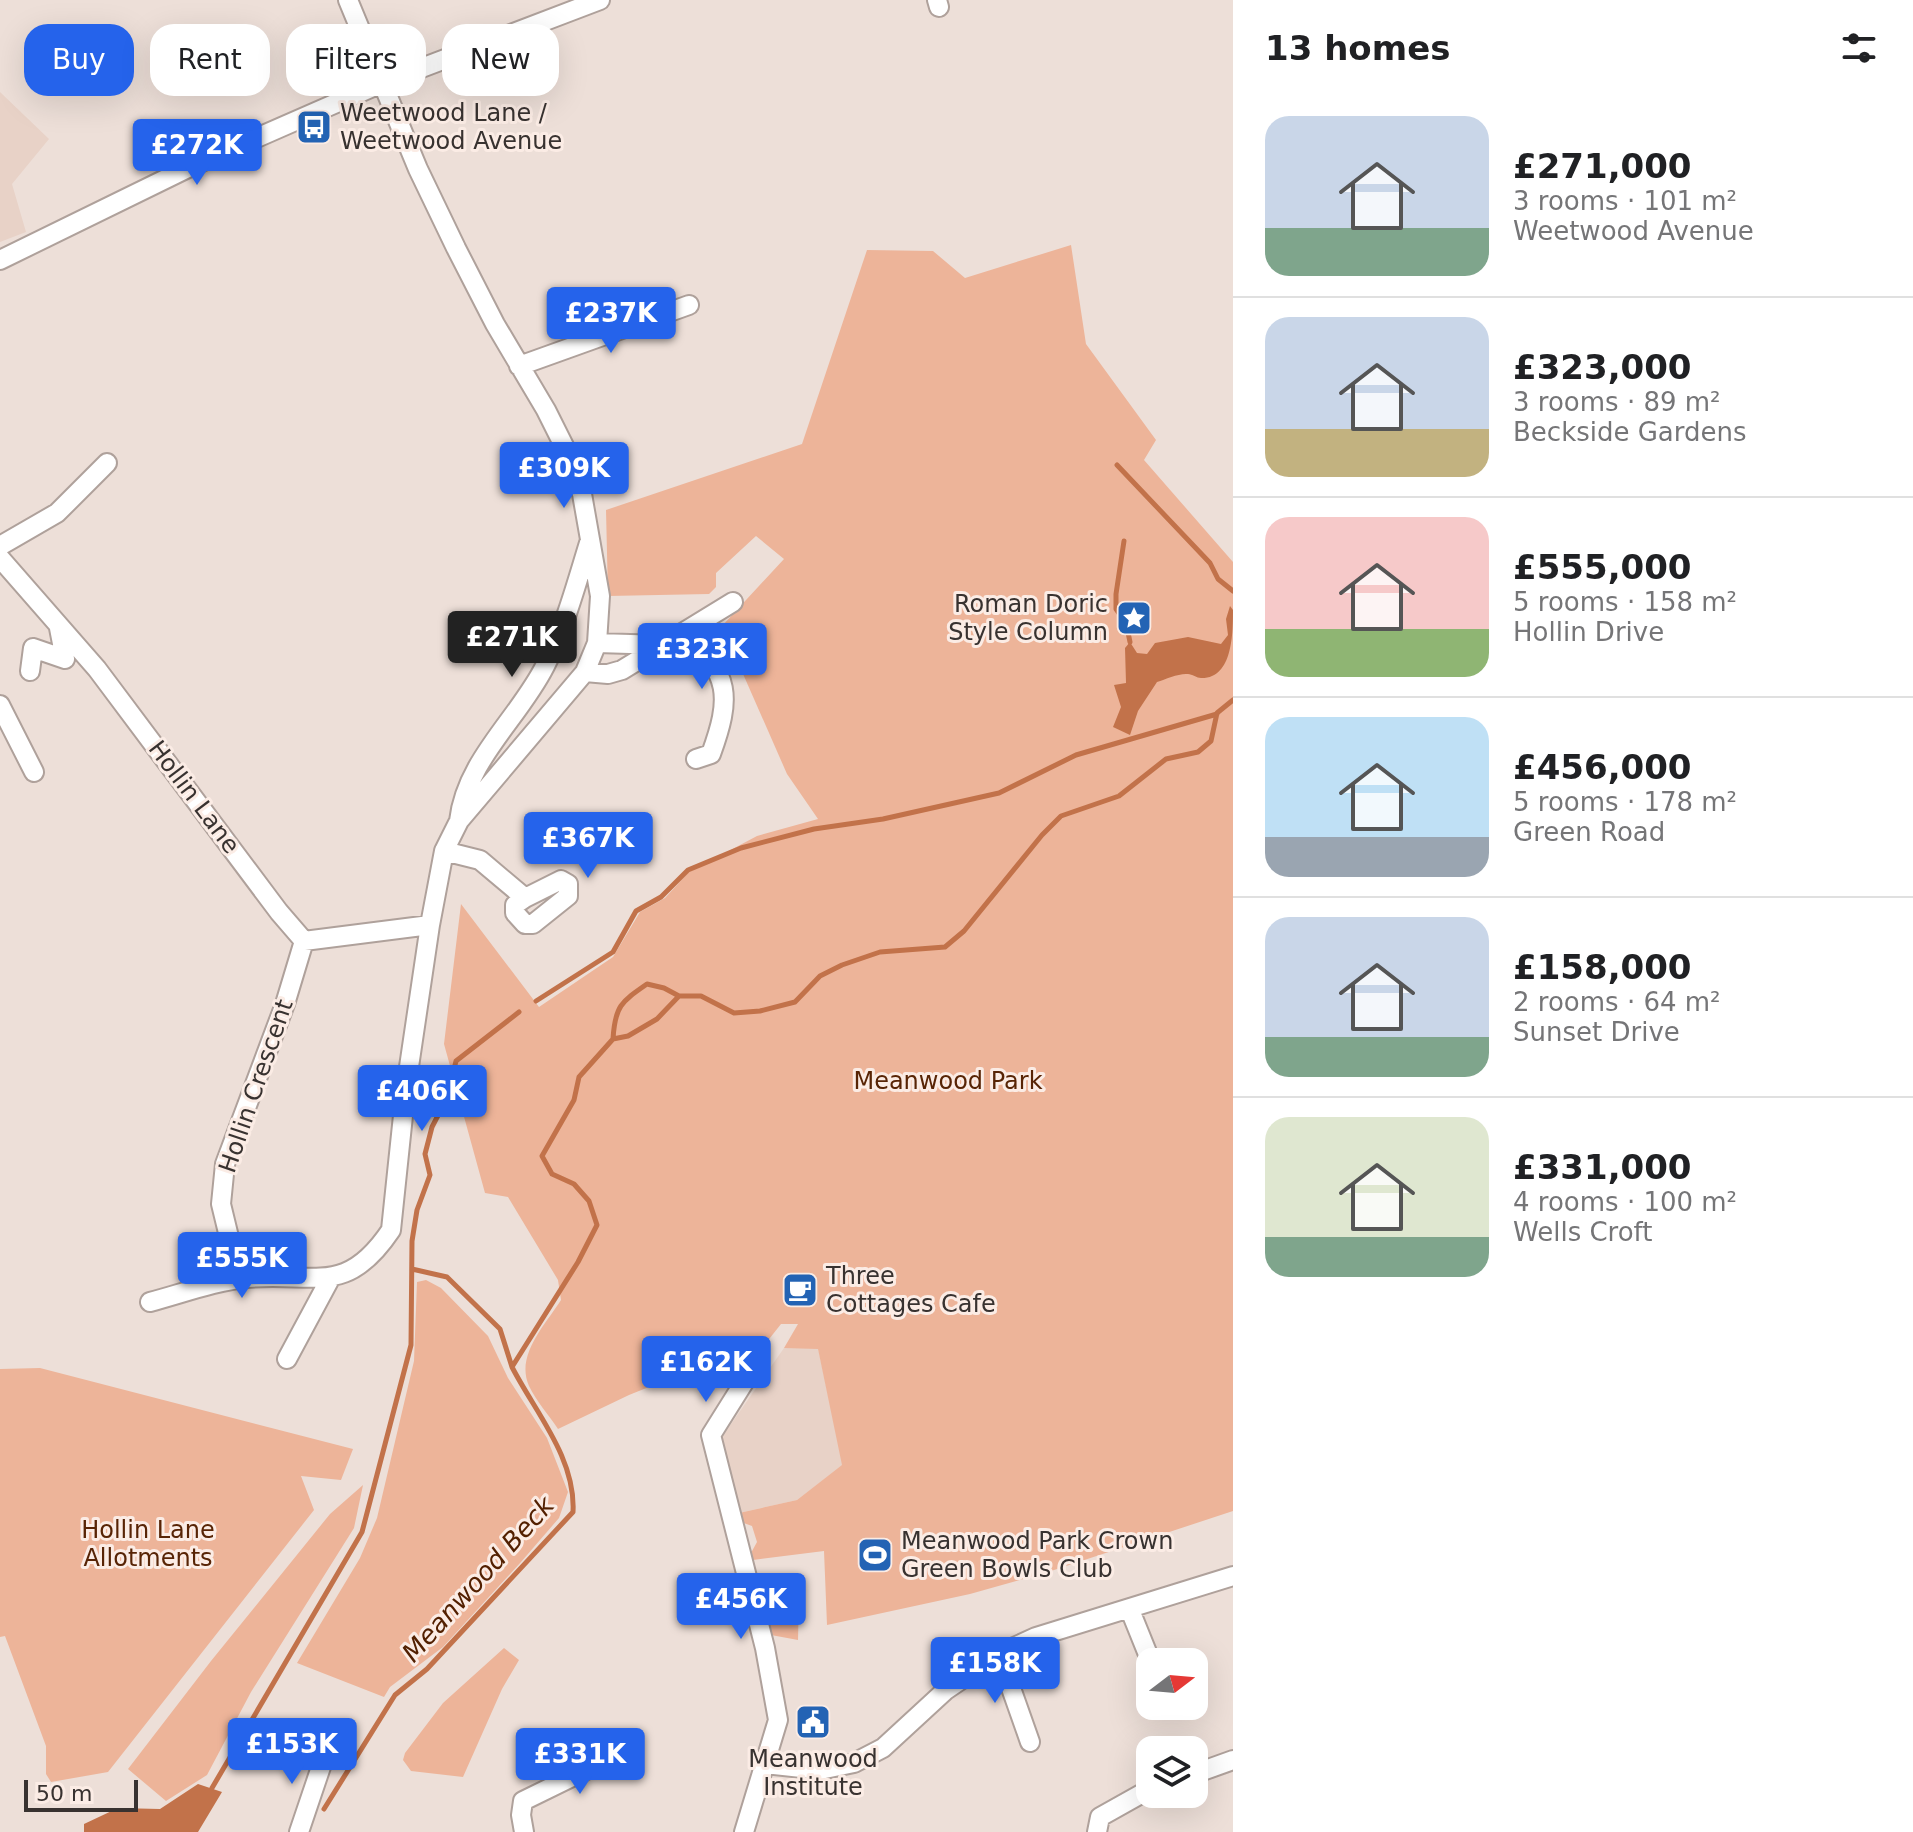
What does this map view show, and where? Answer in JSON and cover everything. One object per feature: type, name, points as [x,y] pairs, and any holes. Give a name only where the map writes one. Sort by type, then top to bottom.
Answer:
[{"type":"street","points":[[348,0],[358,24]]},
{"type":"street","points":[[426,66],[600,0]]},
{"type":"street","points":[[0,260],[188,168],[352,96]]},
{"type":"street","points":[[150,1302],[245,1278],[343,1275],[365,1263],[391,1230],[406,1087],[444,851],[459,821],[585,672],[597,643],[600,596],[591,537],[582,494],[568,454],[450,235],[387,96]]},
{"type":"street","points":[[519,366],[689,305]]},
{"type":"street","points":[[0,546],[57,513],[107,463]]},
{"type":"street","points":[[459,821],[461,804],[476,767],[544,667],[568,612],[591,537]]},
{"type":"street","name":"Hollin Lane","points":[[0,558],[97,669],[304,941]]},
{"type":"street","points":[[585,672],[608,674],[622,670],[733,602]]},
{"type":"street","points":[[30,671],[33,648],[65,659],[59,625]]},
{"type":"street","points":[[682,634],[707,657],[722,683],[725,696],[725,711],[711,754],[696,759]]},
{"type":"street","points":[[597,643],[663,645]]},
{"type":"street","points":[[0,705],[34,772]]},
{"type":"street","points":[[444,851],[480,860],[525,898]]},
{"type":"street","points":[[304,941],[430,925]]},
{"type":"street","name":"Hollin Crescent","points":[[245,1278],[229,1237],[221,1204],[225,1164],[285,1004],[304,941]]},
{"type":"street","points":[[287,1359],[331,1277]]},
{"type":"street","points":[[744,1832],[778,1720],[765,1648],[711,1435],[753,1368]]},
{"type":"street","points":[[765,1764],[820,1770],[854,1763],[883,1748],[946,1690],[999,1654],[1036,1637],[1233,1576]]},
{"type":"street","points":[[1130,1610],[1145,1648]]},
{"type":"street","points":[[999,1654],[1030,1742]]},
{"type":"street","points":[[524,1832],[521,1815],[523,1801],[619,1754]]},
{"type":"street","points":[[299,1832],[325,1755]]},
{"type":"street","points":[[1208,1769],[1233,1760]]},
{"type":"street","points":[[1097,1832],[1100,1817],[1136,1797]]},
{"type":"shaded area","points":[[0,92],[49,139],[12,184],[26,232],[0,242]]},
{"type":"shaded area","points":[[1230,606],[1233,610],[1231,642],[1220,671],[1201,678],[1184,674],[1157,682],[1138,711],[1130,735],[1113,727],[1121,707],[1114,685],[1126,683],[1125,648],[1130,642],[1137,653],[1147,654],[1155,643],[1188,637],[1221,644],[1228,635],[1226,619]]},
{"type":"shaded area","points":[[784,1348],[818,1348],[843,1465],[797,1500],[739,1513],[722,1437]]},
{"type":"shaded area","points":[[198,1784],[222,1792],[198,1832],[84,1832],[84,1824],[118,1808],[160,1809]]},
{"type":"green space","name":"Meanwood Park","points":[[1071,245],[1086,344],[1156,440],[1144,460],[1233,562],[1233,1511],[1048,1572],[970,1594],[827,1625],[824,1551],[753,1560],[751,1553],[757,1542],[752,1526],[741,1522],[739,1513],[797,1500],[842,1465],[818,1349],[784,1348],[798,1324],[781,1324],[736,1381],[719,1387],[701,1366],[629,1395],[558,1429],[529,1386],[526,1363],[529,1351],[561,1300],[558,1280],[508,1197],[485,1193],[444,1044],[461,904],[539,1007],[613,957],[640,912],[665,898],[689,872],[757,836],[818,819],[787,774],[722,626],[784,559],[756,536],[716,573],[716,587],[709,594],[608,596],[606,510],[802,444],[867,250],[933,251],[965,278]]},
{"type":"green space","points":[[426,1280],[441,1288],[488,1336],[508,1378],[547,1438],[568,1492],[559,1518],[521,1562],[443,1647],[390,1687],[384,1697],[297,1663],[360,1558],[377,1518],[414,1361],[417,1282]]},
{"type":"green space","name":"Hollin Lane Allotments","points":[[40,1368],[353,1449],[341,1480],[301,1476],[314,1510],[108,1772],[51,1782],[46,1774],[46,1746],[5,1636],[0,1637],[0,1369]]},
{"type":"green space","points":[[363,1485],[354,1528],[251,1692],[207,1775],[166,1801],[128,1769],[330,1514]]},
{"type":"green space","points":[[799,1595],[798,1640],[771,1635],[766,1605]]},
{"type":"green space","points":[[504,1648],[519,1660],[502,1689],[463,1777],[411,1771],[403,1760],[405,1753],[443,1703]]},
{"type":"waterway","points":[[1117,465],[1210,563],[1218,579],[1233,591]]},
{"type":"waterway","points":[[1124,541],[1116,609],[1126,623],[1130,642]]},
{"type":"waterway","name":"Meanwood Beck","points":[[324,1809],[395,1695],[427,1669],[573,1512],[572,1492],[561,1454],[512,1367],[578,1262],[597,1225],[589,1201],[574,1184],[552,1174],[542,1156],[574,1100],[579,1077],[613,1039],[628,1036],[657,1019],[679,996],[701,996],[734,1013],[760,1011],[795,1002],[820,976],[842,965],[880,952],[945,947],[964,931],[1061,816],[1119,796],[1166,759],[1198,752],[1211,741],[1217,713],[1233,700]]},
{"type":"waterway","points":[[536,1001],[613,952],[636,911],[661,897],[688,870],[741,848],[814,829],[883,819],[999,793],[1076,755],[1217,714]]},
{"type":"waterway","points":[[613,1039],[621,1006],[647,984],[679,996]]},
{"type":"waterway","points":[[212,1788],[362,1532],[411,1345],[412,1241],[417,1210],[430,1175],[425,1154],[432,1127],[447,1098],[456,1061],[519,1012]]},
{"type":"waterway","points":[[412,1269],[447,1277],[500,1329],[512,1367]]},
{"type":"place","name":"Weetwood Lane / Weetwood Avenue","points":[[314,127]]},
{"type":"place","name":"Roman Doric Style Column","points":[[1134,618]]},
{"type":"place","name":"Three Cottages Cafe","points":[[800,1290]]},
{"type":"place","name":"Meanwood Park Crown Green Bowls Club","points":[[875,1555]]},
{"type":"place","name":"Meanwood Institute","points":[[813,1722]]}]
